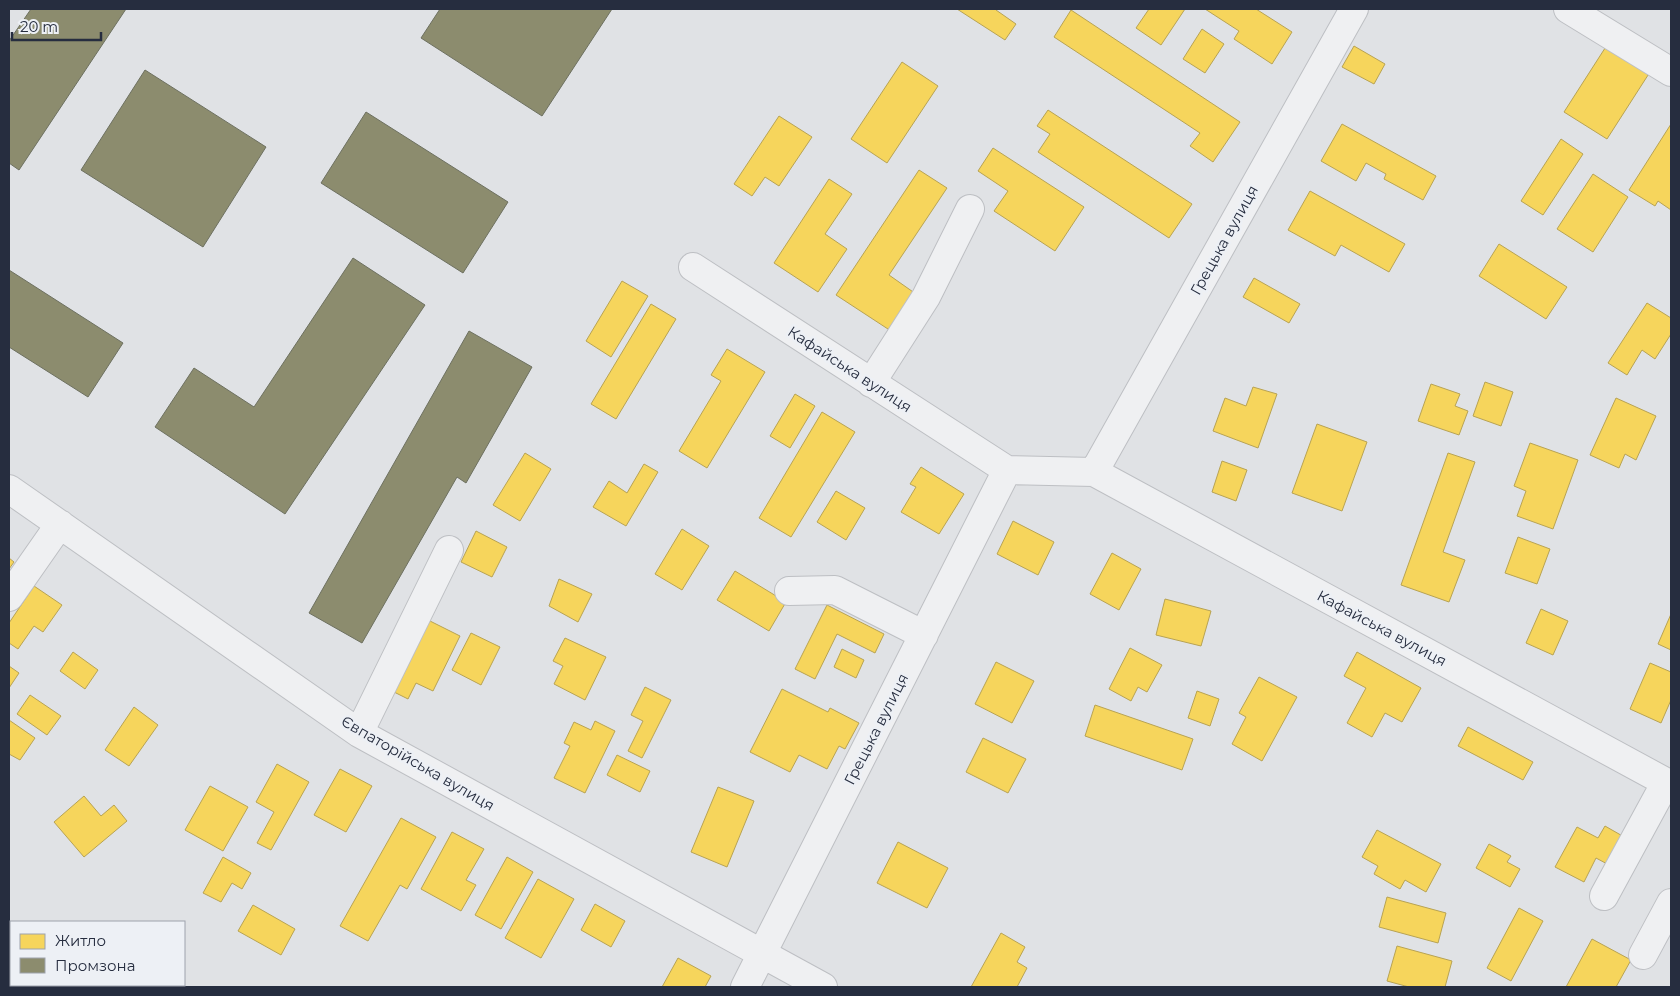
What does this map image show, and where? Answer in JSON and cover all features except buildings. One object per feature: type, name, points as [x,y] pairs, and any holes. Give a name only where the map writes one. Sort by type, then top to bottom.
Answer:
[{"type":"street","name":"Грецька вулиця","points":[[1094,472],[1354,9]]},
{"type":"street","points":[[1568,9],[1671,72]]},
{"type":"street","points":[[871,382],[926,297],[970,209]]},
{"type":"street","name":"Кафайська вулиця","points":[[693,268],[1007,470]]},
{"type":"street","name":"Грецька вулиця","points":[[745,987],[1007,470]]},
{"type":"street","points":[[1007,470],[1094,472]]},
{"type":"street","name":"Кафайська вулиця","points":[[1094,472],[1669,784]]},
{"type":"street","name":"Євпаторійська вулиця","points":[[9,489],[359,733],[823,987]]},
{"type":"street","points":[[9,597],[60,524]]},
{"type":"street","points":[[359,733],[449,550]]},
{"type":"street","points":[[789,591],[835,590],[924,634]]},
{"type":"street","points":[[1604,896],[1669,784]]},
{"type":"street","points":[[1643,955],[1671,903]]}]
